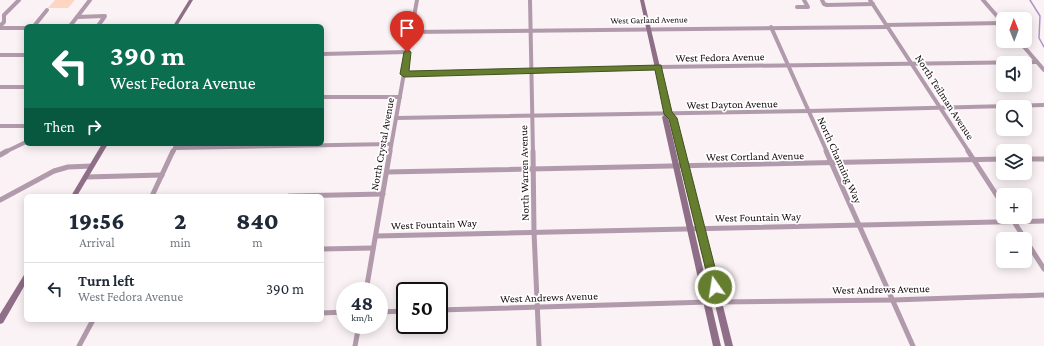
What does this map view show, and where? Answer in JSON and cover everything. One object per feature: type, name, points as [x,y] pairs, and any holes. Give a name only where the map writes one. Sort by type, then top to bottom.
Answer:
[{"type":"main road","points":[[176,24],[191,0]]},
{"type":"main road","points":[[642,0],[668,114],[673,118],[729,346]]},
{"type":"main road","points":[[668,114],[665,117],[717,346]]},
{"type":"main road","points":[[75,194],[104,146]]},
{"type":"main road","points":[[0,321],[24,280]]},
{"type":"street","points":[[0,27],[4,22],[4,15],[19,0]]},
{"type":"street","points":[[72,24],[90,0]]},
{"type":"street","name":"North Crystal Avenue","points":[[367,282],[417,0]]},
{"type":"street","name":"North Warren Avenue","points":[[530,0],[529,30],[534,232],[539,346]]},
{"type":"street","points":[[797,7],[808,8],[804,0]]},
{"type":"street","points":[[822,0],[824,4],[827,5],[873,4]]},
{"type":"street","name":"North Teilman Avenue","points":[[870,0],[996,194]]},
{"type":"street","points":[[983,0],[996,15]]},
{"type":"street","points":[[36,24],[47,10]]},
{"type":"street","points":[[0,11],[8,11]]},
{"type":"street","points":[[77,17],[105,16],[99,24]]},
{"type":"street","name":"West Garland Avenue","points":[[411,32],[648,28],[836,27],[996,23]]},
{"type":"street","points":[[0,27],[24,28]]},
{"type":"street","name":"North Channing Way","points":[[771,27],[913,346]]},
{"type":"street","points":[[1025,48],[1044,70]]},
{"type":"street","points":[[324,54],[407,52]]},
{"type":"street","points":[[0,55],[24,55]]},
{"type":"street","name":"West Fedora Avenue","points":[[404,74],[658,67],[1037,62]]},
{"type":"street","points":[[0,87],[24,87]]},
{"type":"street","points":[[324,97],[400,97]]},
{"type":"street","name":"West Dayton Avenue","points":[[396,118],[809,112],[1044,106]]},
{"type":"street","points":[[0,126],[24,126]]},
{"type":"street","points":[[0,155],[24,143]]},
{"type":"street","points":[[324,145],[391,144]]},
{"type":"street","points":[[153,194],[176,146]]},
{"type":"street","name":"West Cortland Avenue","points":[[387,172],[996,159]]},
{"type":"street","points":[[1032,159],[1044,159]]},
{"type":"street","points":[[0,200],[54,171],[68,167],[92,166]]},
{"type":"street","points":[[86,177],[162,175]]},
{"type":"street","points":[[324,195],[383,194]]},
{"type":"street","name":"West Fountain Way","points":[[1032,221],[1044,221]]},
{"type":"street","name":"West Fountain Way","points":[[376,236],[996,222]]},
{"type":"street","points":[[324,249],[373,248]]},
{"type":"street","points":[[1032,250],[1044,269]]},
{"type":"street","name":"West Andrews Avenue","points":[[718,302],[893,300],[1044,295]]},
{"type":"street","name":"West Andrews Avenue","points":[[448,310],[708,302]]},
{"type":"street","points":[[324,313],[336,312]]},
{"type":"street","points":[[79,346],[92,322]]},
{"type":"street","points":[[355,346],[357,334]]},
{"type":"shaded area","points":[[55,0],[75,0],[68,8],[48,8]]},
{"type":"waterway","points":[[1030,0],[1040,16],[1039,38],[1044,47]]},
{"type":"route","points":[[407,52],[404,74],[658,67],[668,114],[673,118],[715,287]]}]
